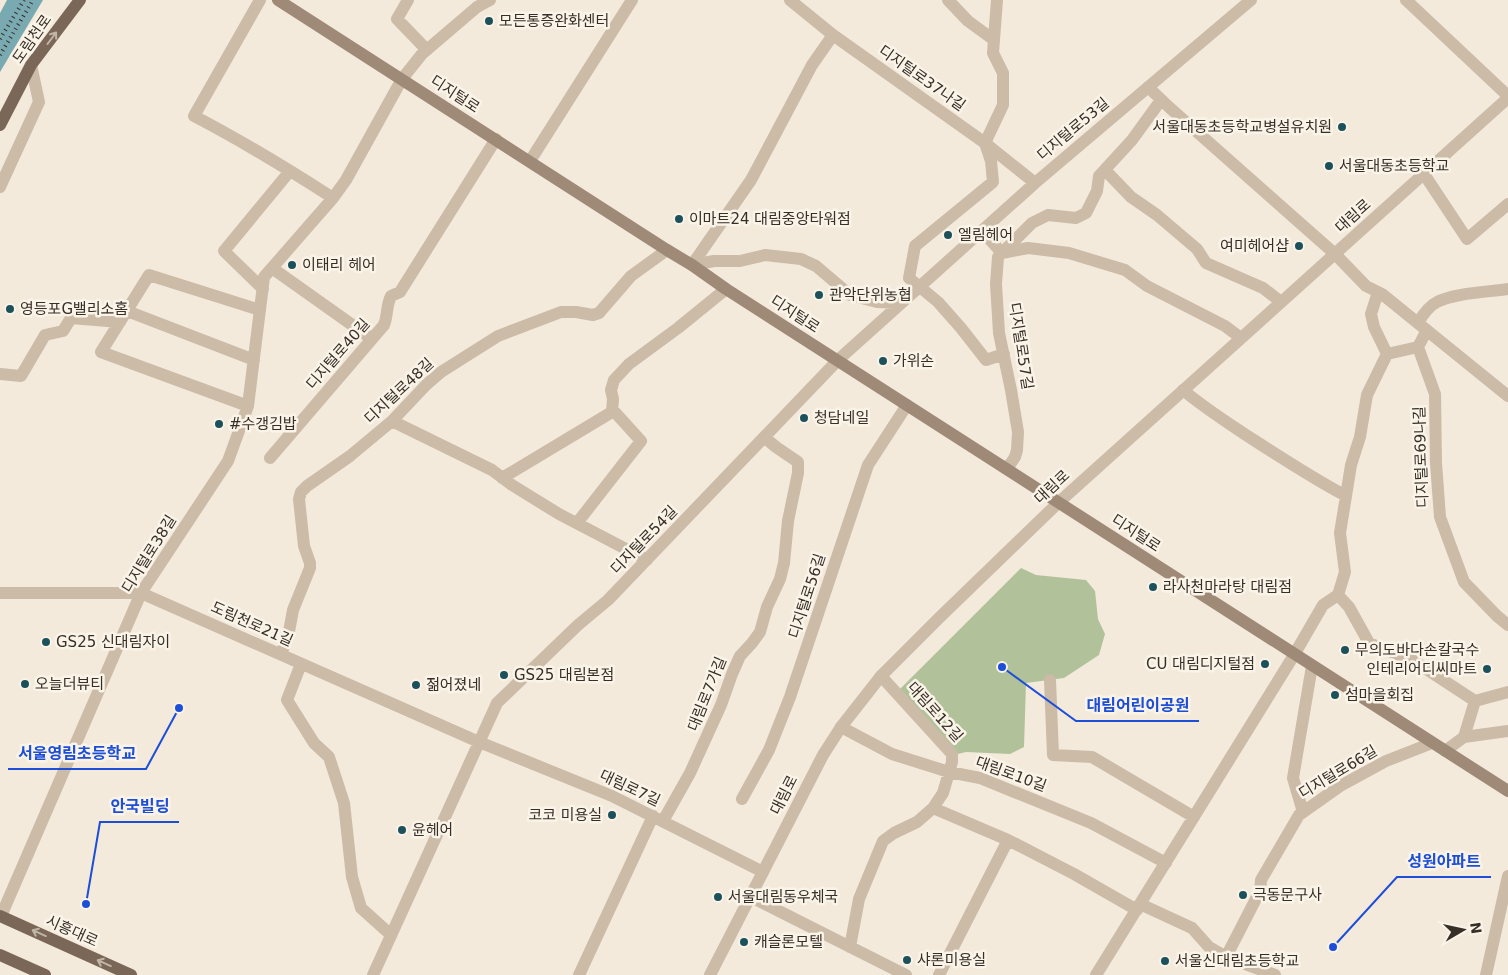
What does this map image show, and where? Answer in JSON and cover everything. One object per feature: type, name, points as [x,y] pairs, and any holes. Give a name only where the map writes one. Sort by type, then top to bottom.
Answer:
[{"type":"main road","name":"도림천로","points":[[0,125],[31,65],[80,0]]},
{"type":"main road","name":"디지털로","points":[[278,0],[1508,791]]},
{"type":"main road","name":"시흥대로","points":[[0,916],[131,975]]},
{"type":"main road","points":[[0,955],[45,975]]},
{"type":"street","points":[[260,0],[194,116],[216,127],[334,198]]},
{"type":"street","points":[[408,0],[396,18],[427,50]]},
{"type":"street","name":"디지털로38길","points":[[0,916],[141,593],[228,461],[248,406],[264,277],[334,198],[402,79],[427,50],[477,8],[490,0]]},
{"type":"street","points":[[530,161],[632,0]]},
{"type":"street","name":"디지털로37나길","points":[[790,0],[833,35],[985,143],[1035,183]]},
{"type":"street","points":[[948,0],[968,21],[994,40]]},
{"type":"street","points":[[996,0],[993,53],[1003,73],[1003,104],[985,143],[991,161],[993,182],[915,246],[909,278],[938,302],[986,360],[1004,354]]},
{"type":"street","name":"디지털로53길","points":[[838,360],[1035,183],[1251,0]]},
{"type":"street","points":[[1406,0],[1508,97]]},
{"type":"street","points":[[692,265],[751,180],[812,65],[833,35]]},
{"type":"street","points":[[0,188],[38,102],[31,65]]},
{"type":"street","points":[[1148,87],[1335,254],[1366,286],[1378,292],[1422,326],[1508,396]]},
{"type":"street","name":"대림로","points":[[710,975],[823,755],[841,727],[881,676],[938,618],[1058,503],[1508,97]]},
{"type":"street","points":[[1002,253],[1032,223],[1048,215],[1076,218],[1086,213],[1097,191],[1098,176],[1132,140],[1162,100]]},
{"type":"street","name":"디지털로40길","points":[[270,458],[384,325],[388,316],[387,305],[391,296],[400,292],[496,139]]},
{"type":"street","points":[[1105,170],[1131,197],[1157,215],[1197,249],[1206,263],[1263,288],[1281,302]]},
{"type":"street","points":[[263,289],[224,251],[290,171]]},
{"type":"street","points":[[1424,174],[1467,239],[1508,204]]},
{"type":"street","points":[[982,230],[1002,253]]},
{"type":"street","points":[[1002,253],[1028,248],[1069,253],[1125,270],[1147,286],[1226,326],[1241,338]]},
{"type":"street","name":"디지털로48길","points":[[281,654],[288,637],[293,610],[310,568],[304,546],[299,499],[301,492],[350,456],[392,421],[441,372],[498,336],[561,312],[599,314],[631,276],[667,250]]},
{"type":"street","name":"디지털로57길","points":[[1002,253],[998,257],[996,284],[999,332],[1018,432],[1015,457],[1005,468]]},
{"type":"street","points":[[692,265],[740,261],[765,255],[801,258],[816,266],[850,295],[877,302],[902,303]]},
{"type":"street","points":[[272,268],[372,339]]},
{"type":"street","points":[[248,406],[101,352],[149,275],[260,310]]},
{"type":"street","points":[[502,478],[612,412],[613,398],[611,390],[614,380],[629,364],[726,289]]},
{"type":"street","points":[[1387,354],[1418,347],[1423,315],[1435,303],[1449,297],[1508,289]]},
{"type":"street","points":[[1378,292],[1371,314],[1374,327],[1387,354]]},
{"type":"street","points":[[0,374],[21,376],[46,335],[63,331],[71,318],[123,317],[254,360]]},
{"type":"street","name":"디지털로69나길","points":[[1418,347],[1435,394],[1436,463],[1440,517],[1464,582],[1496,616],[1508,625]]},
{"type":"street","points":[[1096,975],[1323,606],[1338,594],[1345,572],[1340,533],[1351,466],[1360,437],[1367,395],[1387,354]]},
{"type":"street","name":"디지털로54길","points":[[373,975],[497,703],[608,600],[838,360]]},
{"type":"street","points":[[1183,390],[1200,404],[1273,453],[1346,496]]},
{"type":"street","name":"디지털로56길","points":[[742,799],[769,750],[790,697],[868,465],[907,405]]},
{"type":"street","points":[[577,523],[641,441],[612,408]]},
{"type":"street","points":[[392,421],[492,470],[512,485],[559,514],[647,560]]},
{"type":"street","name":"대림로7가길","points":[[579,975],[658,819],[698,757],[740,656],[760,632],[766,607],[780,579],[784,563],[788,521],[798,474],[798,462],[765,438]]},
{"type":"street","name":"도림천로21길","points":[[0,593],[141,593],[479,742]]},
{"type":"street","points":[[1338,594],[1349,607],[1369,643],[1414,660],[1475,701],[1508,692]]},
{"type":"street","points":[[302,664],[287,700],[314,743],[329,757],[344,803],[352,877],[362,908],[391,935]]},
{"type":"street","points":[[1303,812],[1293,778],[1312,666]]},
{"type":"street","name":"대림로12길","points":[[850,947],[859,899],[883,841],[894,833],[917,822],[933,808],[943,793],[952,762],[952,754],[881,676]]},
{"type":"street","points":[[1050,680],[1053,755],[1092,757],[1194,817]]},
{"type":"street","points":[[1464,737],[1475,701]]},
{"type":"street","name":"대림로10길","points":[[841,727],[892,754],[949,772],[980,778],[1091,823],[1166,863]]},
{"type":"street","points":[[1445,751],[1464,737],[1508,731]]},
{"type":"street","name":"대림로7길","points":[[479,742],[612,796],[763,872]]},
{"type":"street","name":"디지털로66길","points":[[1226,957],[1260,891],[1261,880],[1299,815],[1340,786],[1386,761],[1432,742]]},
{"type":"street","points":[[933,808],[1008,840],[1139,907],[1192,928],[1209,947],[1226,957],[1274,975]]},
{"type":"street","points":[[939,975],[1008,840]]},
{"type":"street","points":[[1486,975],[1508,876]]},
{"type":"street","points":[[751,897],[906,975]]},
{"type":"green space","points":[[1021,568],[1036,575],[1086,580],[1095,591],[1098,619],[1105,634],[1099,655],[1064,678],[1026,683],[1024,747],[1010,754],[966,752],[958,754],[899,690]]},
{"type":"water","points":[[7,0],[43,0],[0,72],[0,13]]},
{"type":"railway","points":[[0,39],[24,0]]},
{"type":"railway","points":[[0,55],[33,0]]},
{"type":"place","name":"모든통증완화센터","points":[[489,21]]},
{"type":"place","name":"서울대동초등학교병설유치원","points":[[1342,127]]},
{"type":"place","name":"서울대동초등학교","points":[[1329,166]]},
{"type":"place","name":"이마트24 대림중앙타워점","points":[[679,219]]},
{"type":"place","name":"엘림헤어","points":[[948,235]]},
{"type":"place","name":"여미헤어샵","points":[[1299,246]]},
{"type":"place","name":"이태리 헤어","points":[[292,265]]},
{"type":"place","name":"관악단위농협","points":[[819,295]]},
{"type":"place","name":"영등포G밸리소홈","points":[[10,309]]},
{"type":"place","name":"가위손","points":[[883,361]]},
{"type":"place","name":"청담네일","points":[[804,418]]},
{"type":"place","name":"#수갱김밥","points":[[219,424]]},
{"type":"place","name":"라사천마라탕 대림점","points":[[1153,587]]},
{"type":"place","name":"GS25 신대림자이","points":[[46,642]]},
{"type":"place","name":"무의도바다손칼국수","points":[[1345,650]]},
{"type":"place","name":"CU 대림디지털점","points":[[1265,664]]},
{"type":"place","name":"대림어린이공원","points":[[1002,667]]},
{"type":"place","name":"인테리어디씨마트","points":[[1487,669]]},
{"type":"place","name":"GS25 대림본점","points":[[504,675]]},
{"type":"place","name":"오늘더뷰티","points":[[25,684]]},
{"type":"place","name":"젊어졌네","points":[[416,685]]},
{"type":"place","name":"섬마을회집","points":[[1335,695]]},
{"type":"place","name":"서울영림초등학교","points":[[179,708]]},
{"type":"place","name":"코코 미용실","points":[[612,815]]},
{"type":"place","name":"윤헤어","points":[[402,830]]},
{"type":"place","name":"극동문구사","points":[[1243,895]]},
{"type":"place","name":"서울대림동우체국","points":[[718,897]]},
{"type":"place","name":"안국빌딩","points":[[86,904]]},
{"type":"place","name":"캐슬론모텔","points":[[744,942]]},
{"type":"place","name":"성원아파트","points":[[1333,947]]},
{"type":"place","name":"샤론미용실","points":[[907,960]]},
{"type":"place","name":"서울신대림초등학교","points":[[1165,961]]}]
